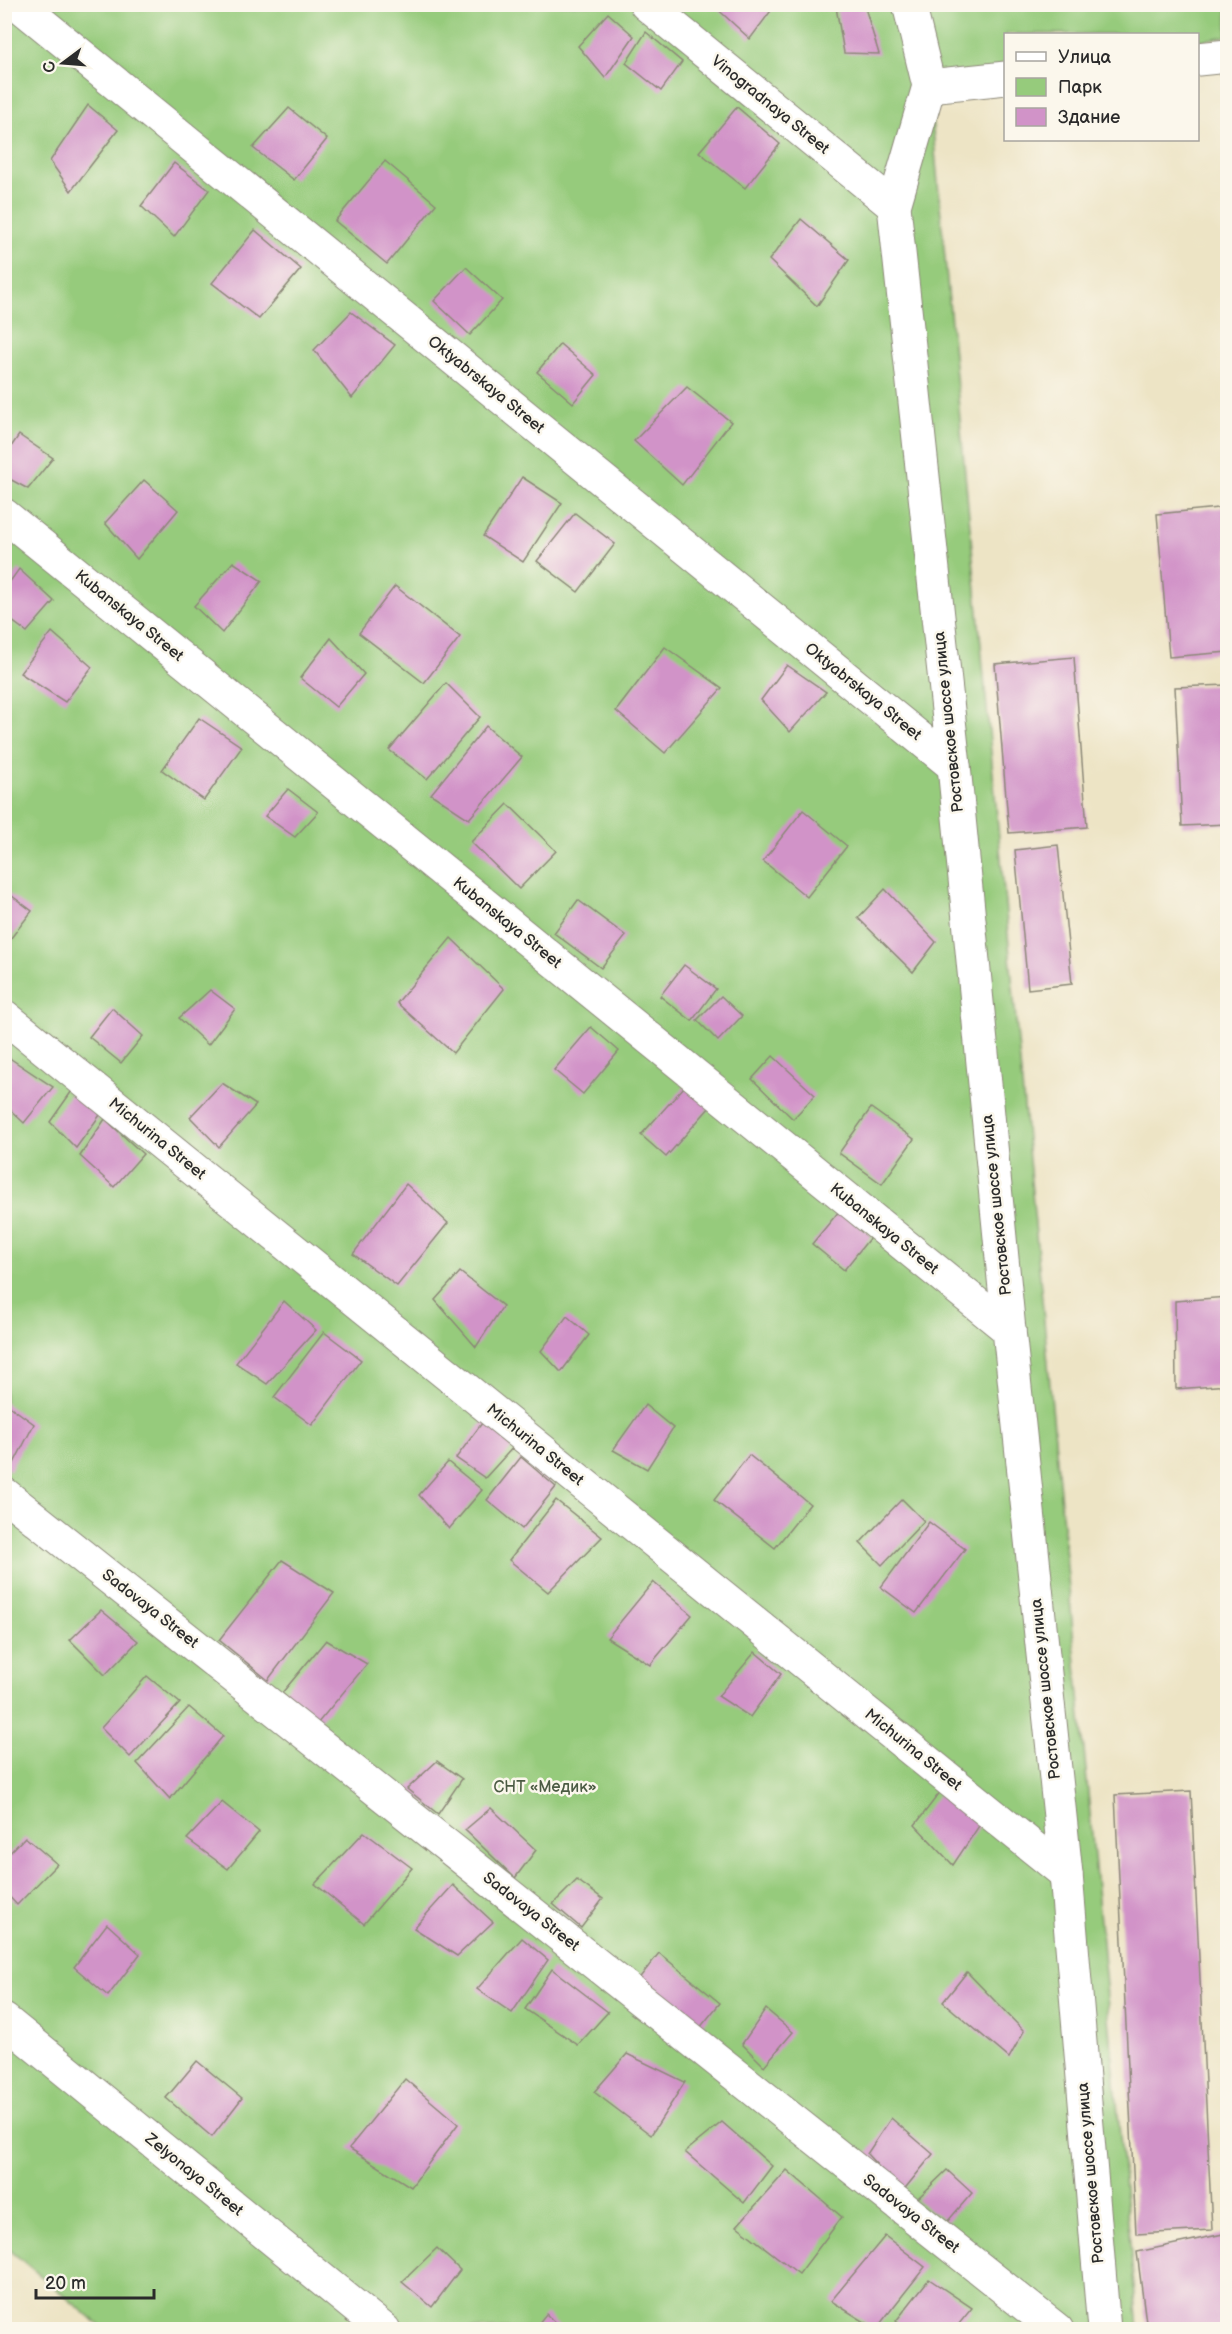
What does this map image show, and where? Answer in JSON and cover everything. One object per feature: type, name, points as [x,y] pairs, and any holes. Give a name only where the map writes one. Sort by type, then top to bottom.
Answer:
[{"type":"street","name":"Oktyabrskaya Street","points":[[18,4],[954,766]]},
{"type":"street","name":"Vinogradnaya Street","points":[[646,4],[894,206]]},
{"type":"street","points":[[909,4],[929,86],[1004,78]]},
{"type":"street","points":[[1199,59],[1227,56]]},
{"type":"street","name":"Ростовское шоссе улица","points":[[929,86],[894,206],[954,766],[1009,1330],[1066,1874],[1104,2330]]},
{"type":"street","name":"Kubanskaya Street","points":[[4,515],[1009,1330]]},
{"type":"street","name":"Michurina Street","points":[[4,1016],[1066,1874]]},
{"type":"street","name":"Sadovaya Street","points":[[4,1494],[1057,2330]]},
{"type":"street","name":"Zelyonaya Street","points":[[4,2020],[384,2330]]},
{"type":"green space","name":"СНТ «Медик»","points":[[4,5],[1227,5],[1227,36],[1199,41],[1199,33],[1004,33],[1004,73],[929,87],[1138,2329],[104,2329],[5,2246]]},
{"type":"building","points":[[712,4],[776,4],[750,39]]},
{"type":"building","points":[[864,4],[879,54],[844,53],[836,7]]},
{"type":"building","points":[[608,13],[634,36],[605,78],[578,46]]},
{"type":"building","points":[[646,32],[682,62],[661,91],[626,63]]},
{"type":"building","points":[[88,105],[118,130],[71,191],[50,161]]},
{"type":"building","points":[[737,107],[780,144],[745,188],[699,152]]},
{"type":"building","points":[[289,108],[327,139],[294,180],[253,148]]},
{"type":"building","points":[[385,161],[436,204],[387,264],[335,221]]},
{"type":"building","points":[[174,163],[209,190],[174,237],[141,206]]},
{"type":"building","points":[[801,219],[849,260],[817,306],[769,260]]},
{"type":"building","points":[[255,230],[301,269],[259,319],[212,283]]},
{"type":"building","points":[[466,267],[502,300],[470,335],[434,301]]},
{"type":"building","points":[[351,312],[395,345],[352,398],[314,350]]},
{"type":"building","points":[[560,344],[596,375],[573,403],[537,372]]},
{"type":"building","points":[[687,387],[731,422],[682,485],[634,441]]},
{"type":"building","points":[[19,435],[53,458],[28,489],[4,476],[4,457]]},
{"type":"building","points":[[522,477],[562,503],[523,562],[483,536]]},
{"type":"building","points":[[144,480],[178,510],[137,559],[105,523]]},
{"type":"building","points":[[1228,507],[1228,652],[1169,657],[1157,514]]},
{"type":"building","points":[[575,513],[615,544],[578,592],[537,561]]},
{"type":"building","points":[[233,562],[262,581],[222,633],[194,606]]},
{"type":"building","points":[[19,569],[54,601],[27,632],[4,615],[4,590]]},
{"type":"building","points":[[395,586],[460,637],[424,683],[359,633]]},
{"type":"building","points":[[52,632],[92,667],[65,702],[20,673]]},
{"type":"building","points":[[331,638],[364,674],[336,707],[300,678]]},
{"type":"building","points":[[665,647],[722,688],[665,753],[616,711]]},
{"type":"building","points":[[1074,657],[1087,827],[1009,833],[995,664]]},
{"type":"building","points":[[787,665],[826,692],[790,732],[761,700]]},
{"type":"building","points":[[446,683],[480,717],[427,779],[389,750]]},
{"type":"building","points":[[1228,685],[1228,824],[1182,826],[1175,687]]},
{"type":"building","points":[[199,718],[242,747],[204,800],[162,770]]},
{"type":"building","points":[[486,726],[522,757],[469,819],[431,794]]},
{"type":"building","points":[[288,789],[318,812],[295,837],[265,816]]},
{"type":"building","points":[[508,804],[556,851],[519,889],[471,842]]},
{"type":"building","points":[[803,810],[847,846],[807,897],[763,861]]},
{"type":"building","points":[[1058,845],[1072,984],[1028,989],[1015,850]]},
{"type":"building","points":[[885,889],[936,942],[913,972],[858,918]]},
{"type":"building","points":[[4,890],[32,911],[4,947]]},
{"type":"building","points":[[578,900],[626,936],[601,968],[554,933]]},
{"type":"building","points":[[451,938],[504,989],[453,1053],[397,1003]]},
{"type":"building","points":[[684,965],[716,989],[692,1021],[660,996]]},
{"type":"building","points":[[210,990],[235,1009],[208,1045],[179,1018]]},
{"type":"building","points":[[721,996],[742,1016],[718,1041],[697,1020]]},
{"type":"building","points":[[112,1008],[143,1036],[121,1063],[89,1037]]},
{"type":"building","points":[[591,1027],[619,1051],[583,1094],[554,1070]]},
{"type":"building","points":[[773,1056],[815,1095],[793,1119],[752,1079]]},
{"type":"building","points":[[8,1057],[53,1087],[24,1123],[4,1104],[4,1061]]},
{"type":"building","points":[[222,1083],[256,1105],[219,1147],[190,1117]]},
{"type":"building","points":[[685,1086],[710,1107],[666,1157],[641,1135]]},
{"type":"building","points":[[74,1088],[100,1115],[76,1148],[50,1122]]},
{"type":"building","points":[[871,1108],[914,1139],[882,1184],[839,1153]]},
{"type":"building","points":[[105,1119],[143,1154],[114,1187],[80,1156]]},
{"type":"building","points":[[406,1184],[448,1223],[397,1286],[353,1254]]},
{"type":"building","points":[[840,1210],[872,1235],[844,1270],[812,1244]]},
{"type":"building","points":[[460,1272],[503,1306],[476,1347],[435,1300]]},
{"type":"building","points":[[1228,1297],[1228,1385],[1176,1389],[1175,1301]]},
{"type":"building","points":[[284,1301],[316,1330],[267,1384],[236,1363]]},
{"type":"building","points":[[567,1316],[589,1335],[561,1372],[541,1351]]},
{"type":"building","points":[[324,1332],[361,1360],[312,1425],[274,1397]]},
{"type":"building","points":[[4,1402],[34,1424],[10,1471],[4,1465]]},
{"type":"building","points":[[645,1405],[673,1428],[647,1469],[613,1450]]},
{"type":"building","points":[[485,1419],[516,1444],[485,1478],[456,1458]]},
{"type":"building","points":[[749,1455],[810,1504],[775,1548],[714,1500]]},
{"type":"building","points":[[521,1457],[556,1487],[522,1529],[487,1500]]},
{"type":"building","points":[[448,1462],[482,1490],[449,1529],[419,1495]]},
{"type":"building","points":[[902,1499],[924,1521],[882,1565],[860,1543]]},
{"type":"building","points":[[556,1500],[602,1537],[548,1592],[509,1560]]},
{"type":"building","points":[[929,1522],[965,1549],[916,1613],[881,1587]]},
{"type":"building","points":[[282,1560],[334,1593],[268,1680],[219,1640]]},
{"type":"building","points":[[653,1582],[692,1615],[650,1665],[607,1638]]},
{"type":"building","points":[[101,1610],[138,1641],[105,1675],[70,1640]]},
{"type":"building","points":[[326,1640],[367,1664],[317,1724],[282,1693]]},
{"type":"building","points":[[755,1652],[781,1674],[750,1717],[718,1696]]},
{"type":"building","points":[[147,1676],[180,1703],[130,1757],[101,1728]]},
{"type":"building","points":[[189,1707],[223,1736],[170,1799],[137,1763]]},
{"type":"building","points":[[437,1761],[462,1779],[438,1814],[407,1789]]},
{"type":"building","points":[[944,1787],[983,1820],[953,1865],[915,1825]]},
{"type":"building","points":[[1191,1791],[1212,2230],[1136,2234],[1115,1795]]},
{"type":"building","points":[[222,1802],[259,1832],[228,1869],[187,1839]]},
{"type":"building","points":[[491,1808],[536,1850],[515,1878],[465,1830]]},
{"type":"building","points":[[364,1832],[412,1868],[364,1924],[315,1884]]},
{"type":"building","points":[[25,1837],[57,1864],[17,1905],[4,1891],[4,1859]]},
{"type":"building","points":[[577,1880],[603,1899],[581,1928],[553,1904]]},
{"type":"building","points":[[453,1885],[493,1922],[457,1956],[414,1928]]},
{"type":"building","points":[[107,1924],[140,1954],[108,1996],[74,1967]]},
{"type":"building","points":[[522,1938],[548,1960],[512,2013],[477,1989]]},
{"type":"building","points":[[659,1953],[720,2003],[699,2029],[637,1981]]},
{"type":"building","points":[[552,1969],[608,2012],[578,2045],[525,2009]]},
{"type":"building","points":[[967,1972],[1024,2031],[1009,2058],[943,2002]]},
{"type":"building","points":[[766,2009],[793,2032],[764,2066],[742,2044]]},
{"type":"building","points":[[627,2054],[685,2082],[651,2135],[594,2092]]},
{"type":"building","points":[[197,2061],[242,2098],[212,2137],[166,2098]]},
{"type":"building","points":[[405,2079],[458,2124],[411,2187],[349,2148]]},
{"type":"building","points":[[891,2118],[933,2154],[902,2192],[867,2154]]},
{"type":"building","points":[[722,2122],[772,2166],[744,2203],[685,2152]]},
{"type":"building","points":[[787,2170],[842,2217],[799,2274],[737,2226]]},
{"type":"building","points":[[947,2170],[972,2193],[947,2222],[916,2200]]},
{"type":"building","points":[[1228,2233],[1228,2330],[1147,2330],[1137,2252]]},
{"type":"building","points":[[885,2236],[925,2267],[876,2329],[831,2301]]},
{"type":"building","points":[[437,2248],[460,2270],[432,2307],[402,2282]]},
{"type":"building","points":[[929,2279],[972,2308],[954,2330],[904,2330],[896,2321]]},
{"type":"building","points":[[546,2314],[563,2330],[533,2330]]}]
